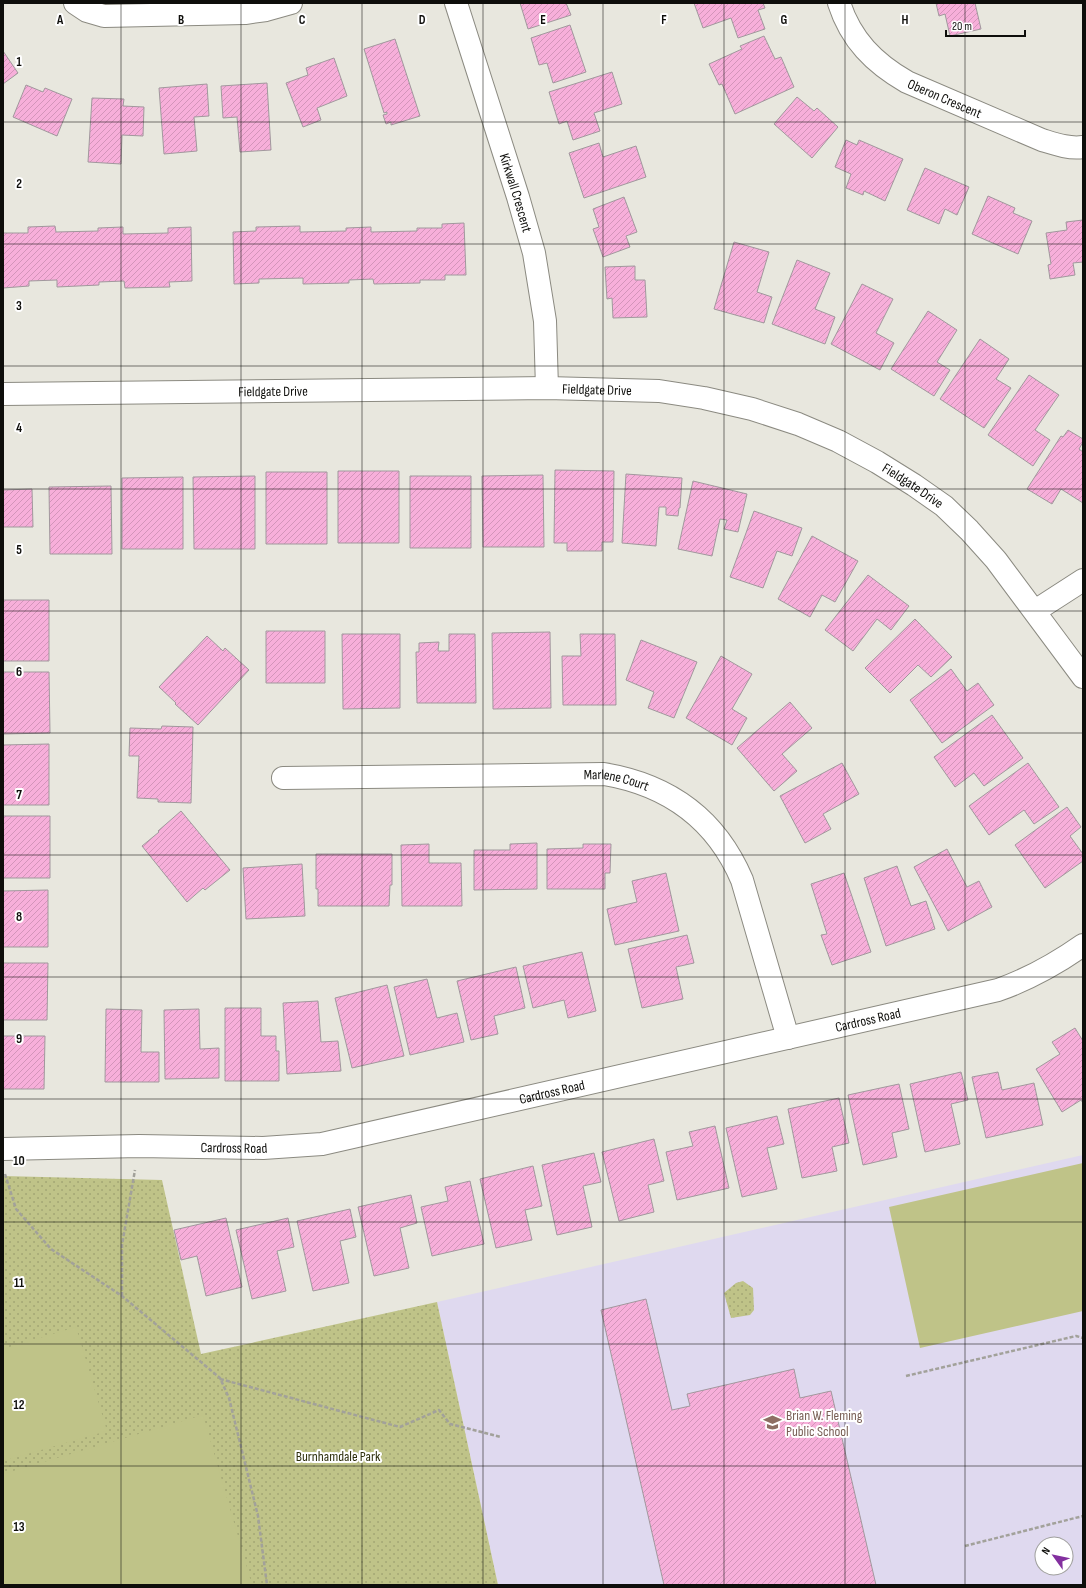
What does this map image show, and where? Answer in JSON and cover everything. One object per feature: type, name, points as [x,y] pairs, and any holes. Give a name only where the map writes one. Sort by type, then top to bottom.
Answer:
[{"type":"street","points":[[75,3],[87,11],[104,16],[245,13],[266,10],[291,3]]},
{"type":"street","name":"Kirkwall Crescent","points":[[456,3],[518,197],[534,253],[545,320],[547,388]]},
{"type":"street","name":"Oberon Crescent","points":[[839,3],[844,20],[858,42],[876,60],[896,76],[1042,140],[1059,146],[1083,147]]},
{"type":"street","name":"Fieldgate Drive","points":[[3,394],[547,388],[659,391],[704,398],[752,408],[798,424],[838,442],[877,462],[914,484],[944,506],[969,530],[996,560],[1083,678]]},
{"type":"street","points":[[1035,611],[1083,580]]},
{"type":"street","name":"Marlene Court","points":[[283,778],[604,774],[640,782],[662,791],[688,808],[710,828],[725,848],[734,864],[742,880],[788,1038]]},
{"type":"street","name":"Cardross Road","points":[[3,1149],[139,1146],[263,1148],[322,1144],[998,990],[1043,972],[1083,945]]},
{"type":"path","points":[[122,1296],[122,1245],[139,1146]]},
{"type":"path","points":[[3,1167],[16,1209],[52,1249],[122,1296],[220,1378],[400,1427],[439,1410],[450,1424],[501,1437]]},
{"type":"path","points":[[906,1376],[1076,1336],[1083,1338]]},
{"type":"path","points":[[220,1378],[229,1398],[258,1516],[267,1585]]},
{"type":"path","points":[[965,1546],[1083,1516]]},
{"type":"shaded area","name":"Brian W. Fleming Public School","points":[[1083,1155],[1083,1585],[498,1585],[437,1302]]},
{"type":"green space","points":[[1083,1163],[1083,1311],[920,1348],[889,1207]]},
{"type":"green space","name":"Burnhamdale Park","points":[[3,1176],[162,1180],[201,1354],[437,1302],[498,1585],[3,1585]]},
{"type":"green space","points":[[743,1281],[753,1288],[754,1310],[750,1315],[731,1318],[724,1293],[736,1283]]},
{"type":"green space","points":[[76,1327],[107,1431],[3,1461],[3,1349]]},
{"type":"green space","points":[[203,1415],[252,1585],[3,1585],[3,1474]]},
{"type":"building","points":[[520,3],[566,3],[571,15],[528,29]]},
{"type":"building","points":[[694,3],[763,3],[765,8],[758,10],[765,29],[738,38],[731,18],[703,28]]},
{"type":"building","points":[[936,3],[975,3],[981,29],[950,36],[945,14],[939,16]]},
{"type":"building","points":[[570,25],[586,72],[553,83],[547,63],[539,65],[531,38]]},
{"type":"building","points":[[764,36],[775,59],[781,57],[794,87],[735,114],[722,84],[719,85],[709,64],[742,49],[740,46]]},
{"type":"building","points":[[395,39],[420,116],[391,125],[391,122],[386,124],[383,115],[387,114],[387,112],[384,113],[364,49]]},
{"type":"building","points":[[3,51],[18,73],[3,84]]},
{"type":"building","points":[[334,58],[347,96],[317,108],[321,120],[303,127],[286,83],[308,75],[306,68]]},
{"type":"building","points":[[612,72],[622,104],[594,113],[600,131],[573,140],[567,121],[559,124],[549,92]]},
{"type":"building","points":[[267,83],[271,150],[240,152],[237,117],[223,118],[221,86]]},
{"type":"building","points":[[207,84],[209,116],[194,117],[197,151],[164,154],[159,88]]},
{"type":"building","points":[[26,85],[43,92],[45,88],[72,99],[57,136],[13,117]]},
{"type":"building","points":[[797,97],[814,111],[817,108],[838,127],[812,158],[774,124]]},
{"type":"building","points":[[92,98],[124,99],[123,106],[144,107],[143,136],[122,135],[121,164],[88,162]]},
{"type":"building","points":[[846,140],[857,145],[859,140],[903,159],[885,201],[864,191],[863,195],[846,188],[851,174],[835,167]]},
{"type":"building","points":[[599,143],[603,157],[636,146],[646,177],[584,198],[569,153]]},
{"type":"building","points":[[925,168],[969,187],[957,215],[945,209],[939,224],[907,210]]},
{"type":"building","points":[[988,196],[1015,208],[1013,213],[1032,221],[1018,254],[972,234]]},
{"type":"building","points":[[624,197],[637,232],[626,236],[630,247],[603,257],[593,229],[599,227],[593,209]]},
{"type":"building","points":[[1083,220],[1083,262],[1073,263],[1075,275],[1050,279],[1048,265],[1051,264],[1046,233],[1067,230],[1066,222]]},
{"type":"building","points":[[464,223],[466,275],[445,275],[445,280],[420,280],[420,283],[374,284],[373,279],[349,280],[349,283],[303,284],[303,278],[259,279],[259,283],[234,284],[233,232],[256,231],[256,227],[300,226],[300,232],[346,231],[346,228],[371,227],[371,232],[417,231],[417,228],[442,228],[442,224]]},
{"type":"building","points":[[55,226],[56,232],[98,231],[98,228],[123,227],[123,234],[168,233],[168,228],[191,227],[192,281],[169,282],[170,287],[125,288],[124,281],[99,282],[99,285],[57,287],[57,280],[29,281],[29,286],[3,288],[3,233],[28,233],[28,227]]},
{"type":"building","points":[[734,242],[769,252],[757,292],[772,297],[764,323],[714,309]]},
{"type":"building","points":[[797,260],[830,273],[815,309],[835,317],[825,344],[772,324]]},
{"type":"building","points":[[635,266],[635,280],[645,280],[647,317],[613,318],[612,298],[607,299],[605,267]]},
{"type":"building","points":[[862,284],[893,299],[876,333],[894,343],[880,370],[831,344]]},
{"type":"building","points":[[928,311],[957,330],[937,362],[950,370],[934,396],[891,369]]},
{"type":"building","points":[[980,339],[1009,359],[996,379],[1011,388],[984,428],[940,399]]},
{"type":"building","points":[[1029,375],[1059,395],[1035,430],[1050,440],[1033,466],[988,435]]},
{"type":"building","points":[[1068,430],[1083,439],[1079,449],[1083,452],[1083,503],[1061,489],[1052,504],[1027,489],[1061,436],[1063,437]]},
{"type":"building","points":[[555,470],[614,471],[613,542],[602,542],[602,551],[567,551],[567,543],[554,543]]},
{"type":"building","points":[[338,471],[399,471],[399,543],[338,543]]},
{"type":"building","points":[[266,472],[327,472],[327,544],[266,544]]},
{"type":"building","points":[[626,474],[682,478],[678,516],[666,515],[666,507],[659,507],[656,546],[622,543]]},
{"type":"building","points":[[543,475],[544,547],[483,547],[482,476]]},
{"type":"building","points":[[255,476],[255,549],[194,549],[193,477]]},
{"type":"building","points":[[410,476],[471,476],[471,548],[410,548]]},
{"type":"building","points":[[183,477],[183,549],[122,549],[122,478]]},
{"type":"building","points":[[693,481],[747,494],[738,532],[724,529],[727,520],[720,519],[712,556],[678,549]]},
{"type":"building","points":[[111,486],[112,554],[50,554],[49,487]]},
{"type":"building","points":[[32,489],[33,527],[3,527],[3,490]]},
{"type":"building","points":[[754,511],[802,528],[792,556],[777,551],[763,588],[730,577]]},
{"type":"building","points":[[812,536],[858,561],[835,602],[822,595],[810,617],[778,599]]},
{"type":"building","points":[[868,575],[909,606],[891,630],[877,619],[853,651],[825,630]]},
{"type":"building","points":[[3,600],[49,600],[49,661],[3,661]]},
{"type":"building","points":[[915,619],[952,657],[931,677],[918,665],[890,693],[865,668]]},
{"type":"building","points":[[266,631],[325,631],[325,683],[266,683]]},
{"type":"building","points":[[550,632],[551,708],[493,709],[492,633]]},
{"type":"building","points":[[342,634],[400,634],[400,708],[343,709]]},
{"type":"building","points":[[449,634],[475,634],[476,703],[417,703],[416,652],[419,652],[419,643],[439,642],[438,651],[449,651]]},
{"type":"building","points":[[580,634],[615,634],[616,705],[563,705],[562,656],[581,656]]},
{"type":"building","points":[[207,636],[223,651],[225,648],[249,670],[198,725],[159,687]]},
{"type":"building","points":[[641,640],[697,662],[674,718],[648,708],[654,692],[626,680]]},
{"type":"building","points":[[721,656],[752,674],[732,709],[747,718],[732,745],[686,718]]},
{"type":"building","points":[[951,669],[967,691],[978,683],[994,705],[942,743],[910,700]]},
{"type":"building","points":[[3,672],[49,672],[50,733],[3,734]]},
{"type":"building","points":[[790,702],[812,728],[782,754],[797,771],[774,791],[737,748]]},
{"type":"building","points":[[992,715],[1023,758],[984,786],[974,773],[955,787],[934,757]]},
{"type":"building","points":[[162,726],[193,727],[191,803],[158,802],[158,799],[137,798],[139,756],[129,756],[130,728],[161,729]]},
{"type":"building","points":[[49,744],[49,805],[3,805],[3,745]]},
{"type":"building","points":[[842,763],[859,794],[823,814],[831,829],[805,843],[780,796]]},
{"type":"building","points":[[1028,763],[1059,807],[1034,824],[1024,810],[989,835],[969,806]]},
{"type":"building","points":[[1067,807],[1081,827],[1070,836],[1083,854],[1083,861],[1045,888],[1015,845]]},
{"type":"building","points":[[181,811],[230,870],[205,890],[203,888],[187,902],[142,846]]},
{"type":"building","points":[[3,816],[50,816],[50,878],[3,878]]},
{"type":"building","points":[[537,843],[537,889],[474,890],[474,850],[510,850],[510,844]]},
{"type":"building","points":[[429,844],[429,863],[461,863],[462,906],[402,906],[401,845]]},
{"type":"building","points":[[583,844],[611,844],[610,873],[605,873],[605,889],[547,889],[547,849],[583,848]]},
{"type":"building","points":[[947,849],[967,887],[979,881],[992,907],[948,931],[914,867]]},
{"type":"building","points":[[316,854],[392,854],[392,885],[390,885],[389,906],[318,906],[318,889],[316,889]]},
{"type":"building","points":[[302,864],[305,916],[246,919],[243,868]]},
{"type":"building","points":[[897,866],[911,906],[926,901],[935,929],[886,946],[864,878]]},
{"type":"building","points":[[666,873],[679,931],[615,945],[607,909],[637,902],[632,881]]},
{"type":"building","points":[[844,873],[871,952],[832,965],[821,935],[827,934],[811,884]]},
{"type":"building","points":[[48,890],[48,947],[3,947],[3,891]]},
{"type":"building","points":[[687,935],[694,963],[676,967],[683,999],[642,1008],[628,949]]},
{"type":"building","points":[[582,952],[596,1011],[568,1018],[564,1000],[533,1008],[523,966]]},
{"type":"building","points":[[3,963],[48,963],[47,1020],[3,1020]]},
{"type":"building","points":[[516,967],[525,1008],[494,1016],[498,1034],[471,1040],[457,981]]},
{"type":"building","points":[[427,979],[437,1018],[457,1013],[464,1042],[410,1055],[394,987]]},
{"type":"building","points":[[387,985],[404,1056],[352,1068],[335,998]]},
{"type":"building","points":[[318,1001],[321,1042],[338,1041],[341,1071],[287,1074],[283,1003]]},
{"type":"building","points":[[225,1008],[261,1008],[261,1036],[276,1036],[276,1051],[279,1051],[279,1081],[225,1081]]},
{"type":"building","points":[[106,1009],[142,1010],[141,1052],[159,1052],[159,1082],[105,1082]]},
{"type":"building","points":[[199,1009],[200,1049],[219,1048],[219,1078],[165,1079],[164,1010]]},
{"type":"building","points":[[1075,1028],[1083,1041],[1083,1103],[1081,1100],[1062,1112],[1036,1069],[1060,1054],[1052,1042]]},
{"type":"building","points":[[3,1036],[45,1036],[44,1089],[3,1089]]},
{"type":"building","points":[[961,1072],[968,1100],[951,1104],[960,1144],[925,1152],[910,1084]]},
{"type":"building","points":[[998,1072],[1002,1090],[1034,1083],[1043,1125],[986,1138],[972,1077]]},
{"type":"building","points":[[899,1084],[909,1129],[892,1133],[897,1157],[863,1165],[848,1095]]},
{"type":"building","points":[[839,1098],[849,1143],[832,1147],[837,1171],[802,1178],[788,1109]]},
{"type":"building","points":[[777,1116],[784,1144],[767,1148],[777,1189],[742,1197],[726,1128]]},
{"type":"building","points":[[715,1126],[729,1188],[677,1200],[666,1152],[693,1146],[689,1132]]},
{"type":"building","points":[[654,1139],[664,1181],[648,1185],[654,1212],[619,1221],[602,1152]]},
{"type":"building","points":[[594,1153],[601,1182],[583,1186],[592,1227],[557,1235],[542,1165]]},
{"type":"building","points":[[533,1166],[542,1206],[525,1210],[532,1240],[496,1248],[480,1179]]},
{"type":"building","points":[[470,1181],[484,1244],[432,1256],[421,1207],[448,1201],[445,1187]]},
{"type":"building","points":[[411,1195],[417,1223],[400,1228],[409,1268],[374,1276],[358,1207]]},
{"type":"building","points":[[350,1209],[356,1237],[340,1241],[349,1283],[313,1291],[297,1221]]},
{"type":"building","points":[[226,1218],[242,1287],[206,1296],[197,1256],[181,1260],[174,1230]]},
{"type":"building","points":[[288,1218],[294,1247],[277,1251],[286,1291],[252,1299],[236,1230]]},
{"type":"building","points":[[646,1299],[672,1410],[690,1406],[687,1394],[794,1369],[800,1398],[831,1391],[876,1585],[664,1585],[601,1310]]},
{"type":"place","name":"Brian W. Fleming Public School","points":[[773,1423]]}]
